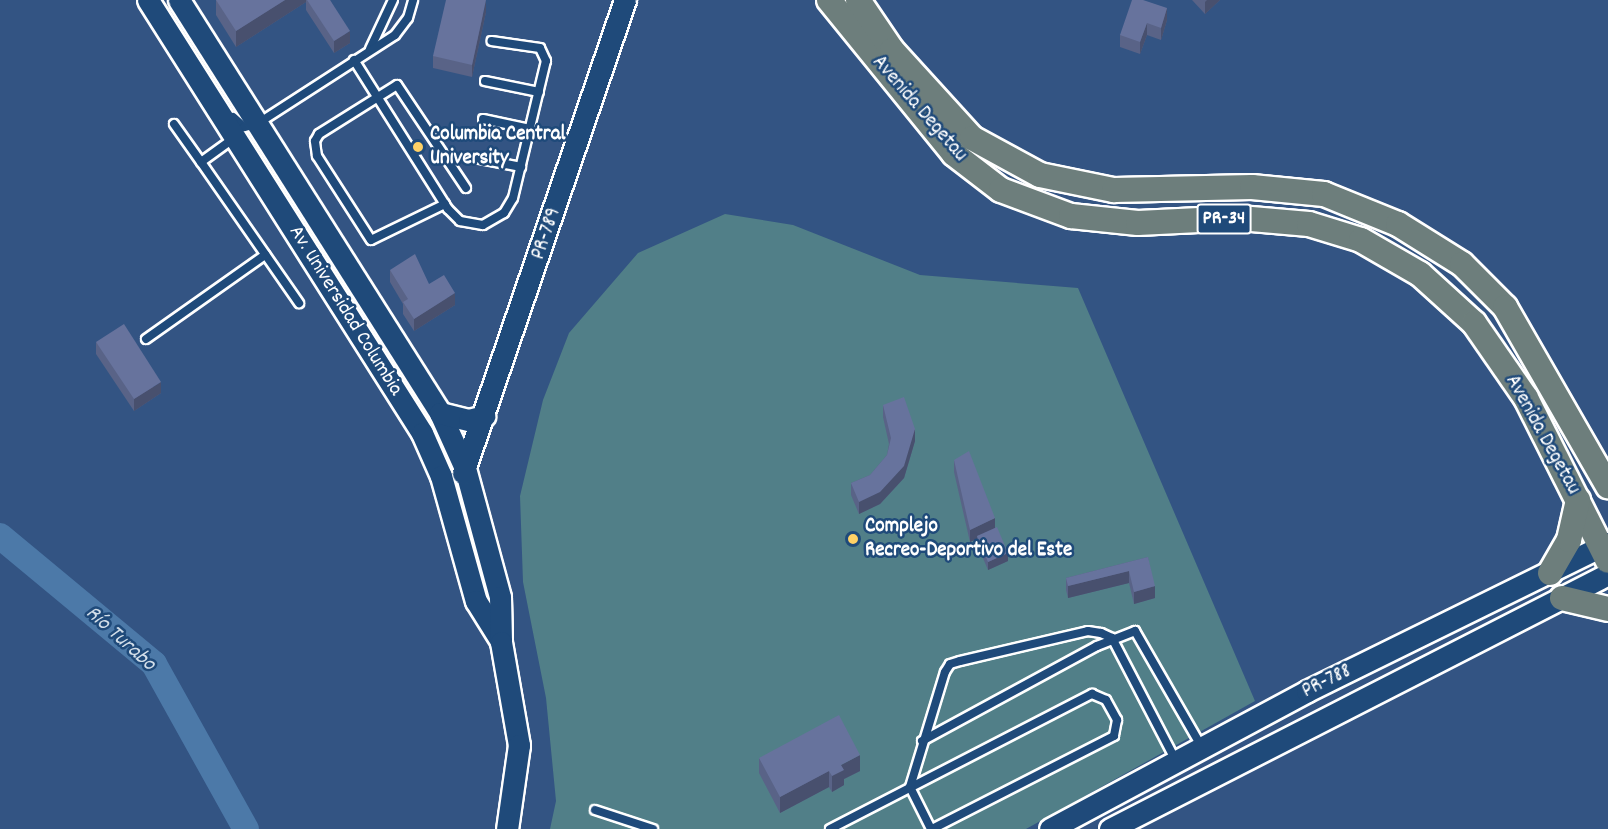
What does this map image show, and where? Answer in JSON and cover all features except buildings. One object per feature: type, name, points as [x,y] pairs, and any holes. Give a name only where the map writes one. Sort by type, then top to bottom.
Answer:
[{"type":"main road","name":"Av. Universidad Columbia","points":[[148,0],[422,433],[441,476],[476,601],[501,642]]},
{"type":"main road","name":"Av. Universidad Columbia","points":[[179,0],[440,413],[465,468],[500,597],[501,642],[519,745],[507,829]]},
{"type":"main road","name":"PR-789","points":[[468,571],[469,542],[459,494],[465,468],[625,0]]},
{"type":"main road","name":"Avenida Degetau","points":[[829,0],[954,154],[1001,190],[1071,216],[1138,223],[1240,218],[1309,224],[1361,240],[1420,274],[1474,323],[1526,398],[1606,550]]},
{"type":"main road","name":"Avenida Degetau","points":[[858,0],[892,50],[972,138],[1040,175],[1114,190],[1252,187],[1324,194],[1398,224],[1462,264],[1505,307],[1607,484]]},
{"type":"main road","points":[[235,138],[257,123]]},
{"type":"main road","points":[[345,310],[374,341],[441,447],[465,468]]},
{"type":"main road","points":[[440,413],[469,420],[484,416]]},
{"type":"main road","points":[[1550,573],[1569,540],[1578,500]]},
{"type":"main road","name":"PR-788","points":[[1050,829],[1201,747],[1550,573],[1606,550]]},
{"type":"main road","name":"PR-788","points":[[1110,829],[1608,574]]},
{"type":"main road","points":[[1562,598],[1608,609]]},
{"type":"main road","points":[[1201,747],[1215,774]]},
{"type":"main road","points":[[1176,760],[1190,788]]},
{"type":"lane","points":[[370,49],[393,0]]},
{"type":"lane","points":[[179,49],[196,64],[239,124],[248,127],[404,26],[412,0]]},
{"type":"lane","points":[[354,60],[446,204],[460,221],[470,226],[492,223],[504,213],[513,198],[546,61],[540,48],[492,41]]},
{"type":"lane","points":[[485,81],[539,92]]},
{"type":"lane","points":[[446,204],[376,241],[365,234],[318,156],[315,141],[319,134],[397,85],[401,87],[466,188]]},
{"type":"lane","points":[[483,119],[530,129]]},
{"type":"lane","points":[[174,124],[299,303]]},
{"type":"lane","points":[[201,162],[235,138]]},
{"type":"lane","points":[[480,159],[520,167]]},
{"type":"lane","points":[[146,339],[266,255]]},
{"type":"lane","points":[[830,829],[910,787],[1092,694],[1106,700],[1117,720],[1114,736],[932,829],[910,787],[922,741],[950,664],[1088,631],[1112,638],[1176,760]]},
{"type":"lane","points":[[922,741],[1112,638],[1135,631],[1139,634],[1201,747]]},
{"type":"lane","points":[[595,810],[653,829]]},
{"type":"green space","name":"Complejo Recreo-Deportivo del Este","points":[[725,214],[793,225],[920,275],[1078,288],[1255,701],[1026,829],[550,829],[556,801],[546,698],[523,582],[520,496],[543,400],[569,333],[638,253]]},
{"type":"waterway","name":"Río Turabo","points":[[0,536],[154,664],[246,829]]},
{"type":"place","name":"Columbia Central University","points":[[418,147]]},
{"type":"place","name":"Complejo Recreo-Deportivo del Este","points":[[853,539]]}]
